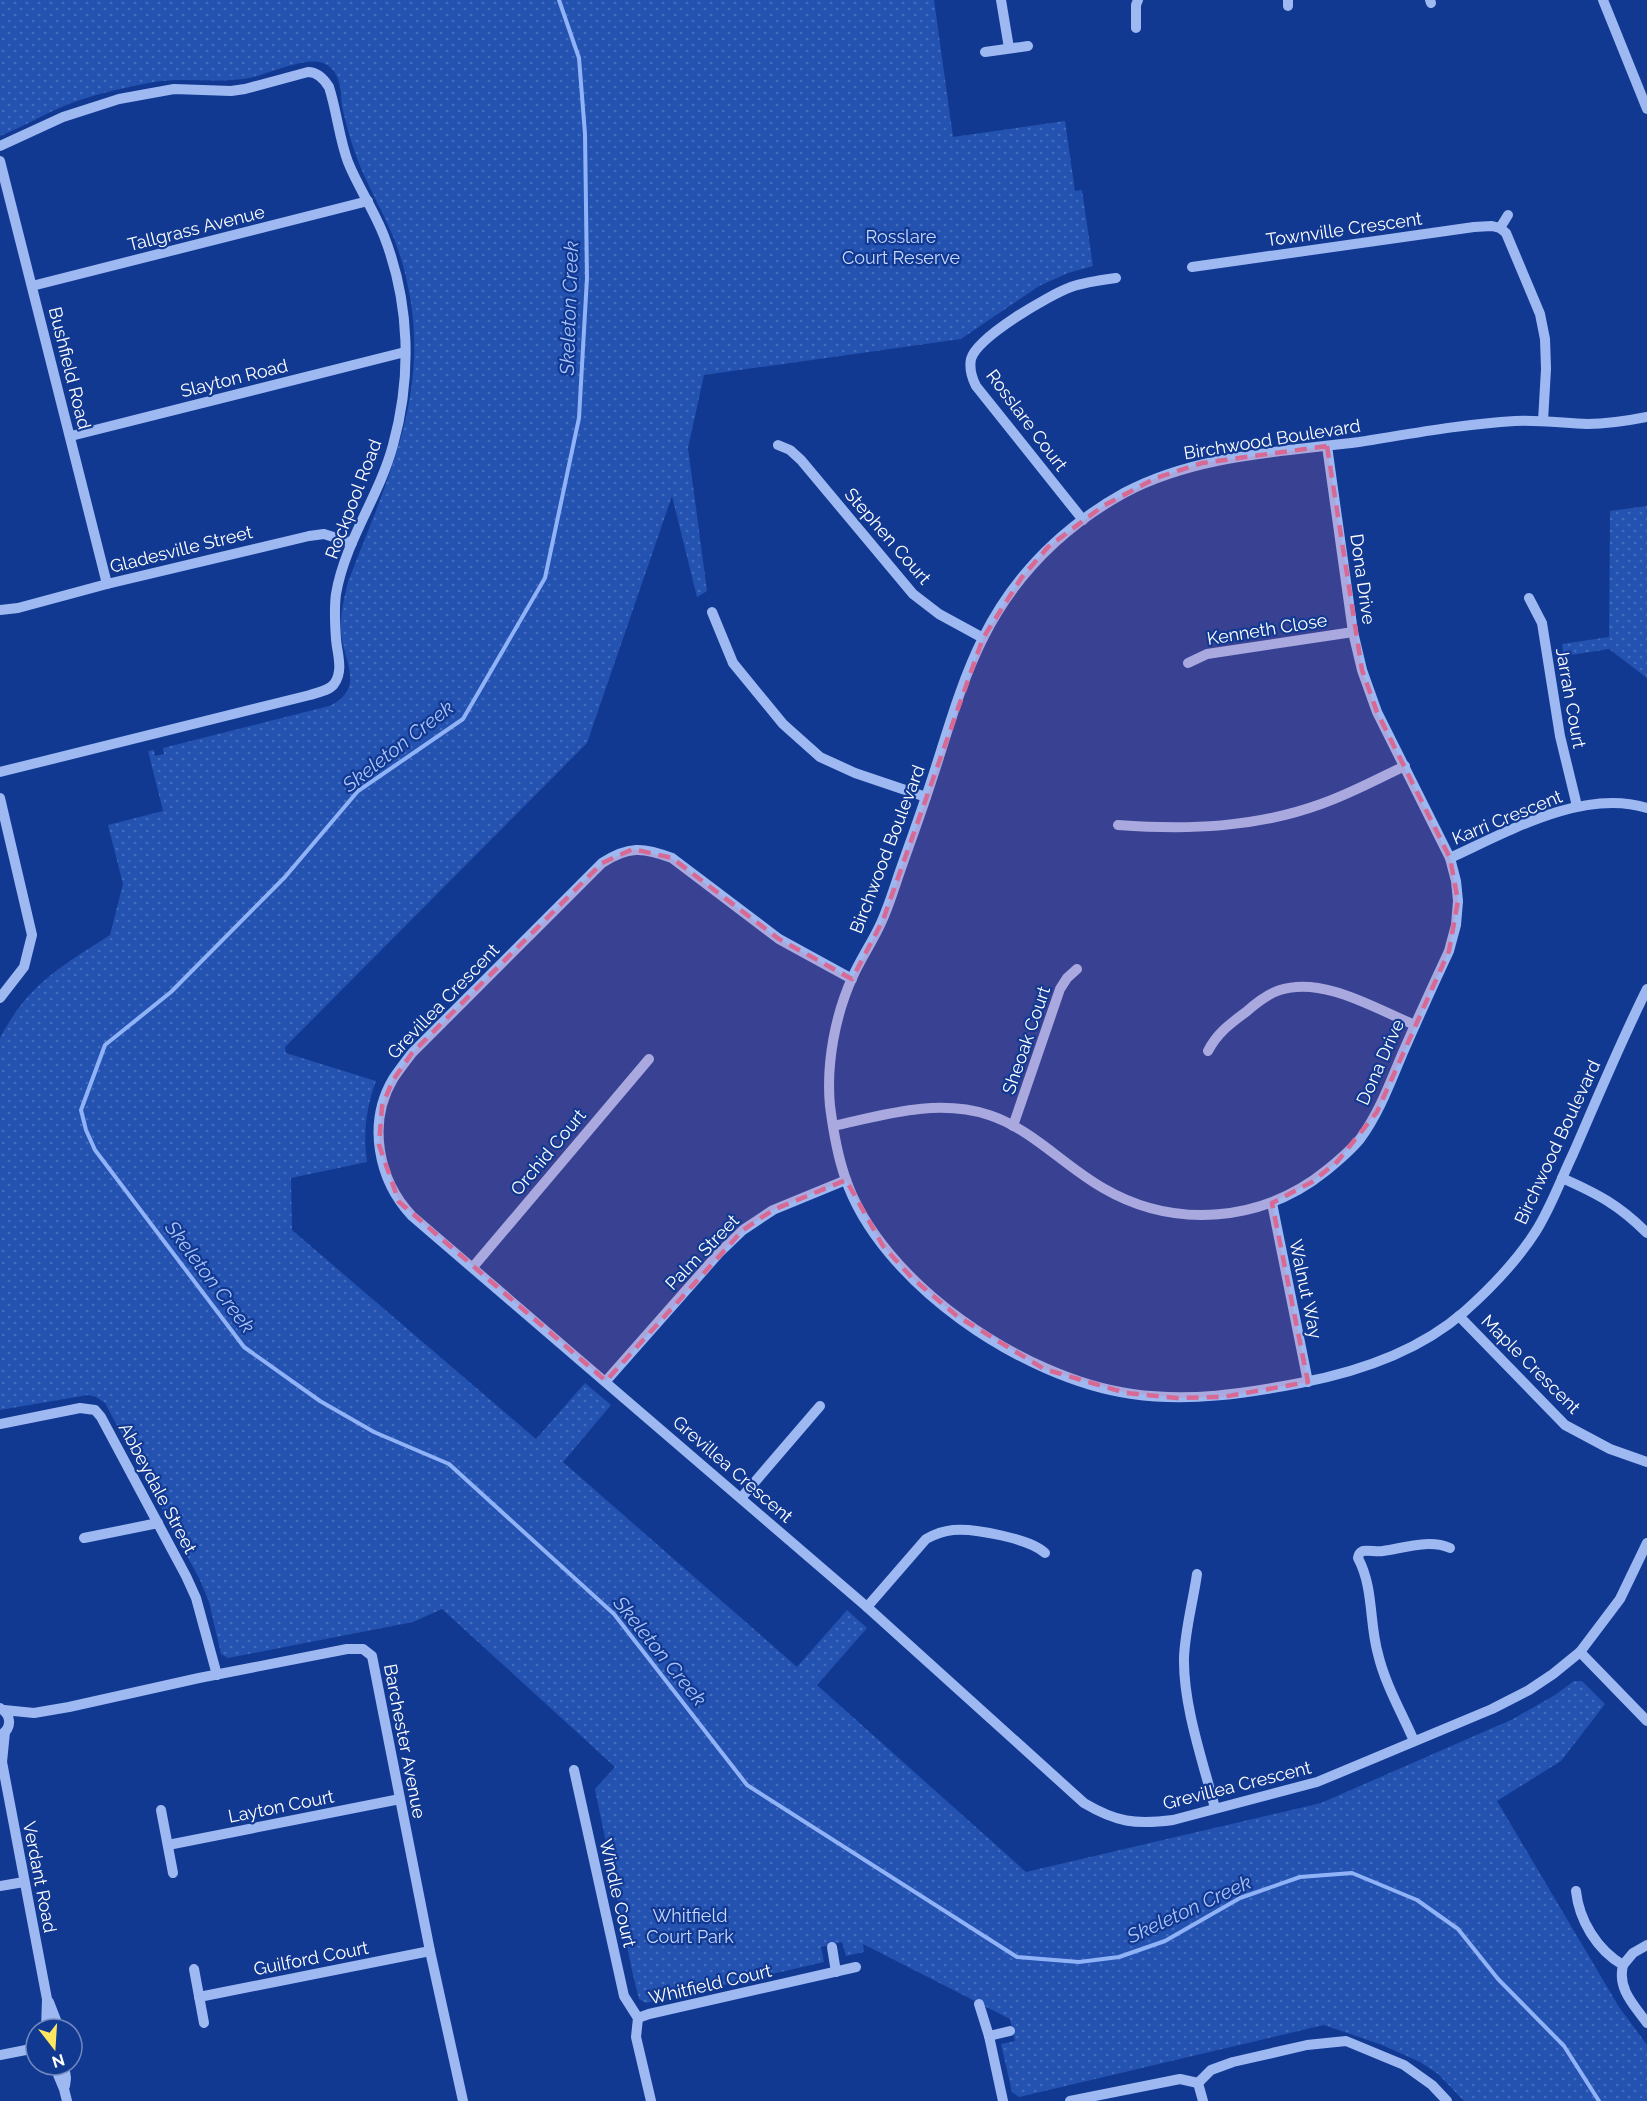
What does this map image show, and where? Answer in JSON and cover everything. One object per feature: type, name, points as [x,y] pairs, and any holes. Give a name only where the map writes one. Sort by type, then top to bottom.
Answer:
[{"type":"street","points":[[1001,0],[1009,48]]},
{"type":"street","points":[[1136,28],[1138,0]]},
{"type":"street","points":[[1603,0],[1647,109]]},
{"type":"street","points":[[985,52],[1028,46]]},
{"type":"street","name":"Rockpool Road","points":[[0,146],[63,117],[119,99],[174,88],[231,91],[311,72],[322,78],[328,87],[346,157],[384,236],[399,281],[405,327],[402,407],[392,449],[352,543],[337,593],[336,641],[339,666],[338,677],[329,689],[0,772]]},
{"type":"street","name":"Bushfield Road","points":[[0,161],[107,584]]},
{"type":"street","name":"Tallgrass Avenue","points":[[32,286],[368,201]]},
{"type":"street","points":[[1508,215],[1500,228],[1511,241],[1540,314],[1545,339],[1543,421]]},
{"type":"street","name":"Townville Crescent","points":[[1192,267],[1474,227],[1500,228]]},
{"type":"street","name":"Rosslare Court","points":[[1083,520],[976,386],[970,368],[971,359],[980,344],[992,334],[1054,294],[1081,285],[1116,278]]},
{"type":"street","name":"Slayton Road","points":[[71,436],[405,352]]},
{"type":"street","name":"Birchwood Boulevard","points":[[1647,417],[1593,424],[1543,421],[1491,423],[1202,463],[1156,478],[1127,492],[1083,520],[1048,548],[1022,577],[983,639],[963,687],[883,920],[852,979],[839,1017],[829,1071],[829,1098],[833,1126],[846,1180],[865,1218],[883,1246],[912,1278],[957,1316],[1010,1352],[1044,1369],[1085,1383],[1126,1393],[1178,1398],[1223,1397],[1351,1372],[1421,1342],[1459,1316],[1511,1263],[1538,1228],[1647,989]]},
{"type":"street","name":"Stephen Court","points":[[778,445],[790,450],[801,460],[913,594],[939,614],[983,639]]},
{"type":"street","name":"Dona Drive","points":[[833,1126],[907,1110],[933,1107],[962,1109],[989,1115],[1013,1126],[1102,1188],[1135,1203],[1165,1212],[1198,1216],[1226,1215],[1272,1203],[1312,1182],[1359,1140],[1377,1112],[1449,951],[1456,925],[1458,901],[1450,858],[1377,712],[1362,670],[1353,632],[1327,446]]},
{"type":"street","name":"Gladesville Street","points":[[0,610],[18,608],[107,584],[317,534],[330,535],[352,543]]},
{"type":"street","name":"Jarrah Court","points":[[1529,598],[1542,624],[1560,736],[1577,806]]},
{"type":"street","name":"Gladesville Street","points":[[0,617],[18,608]]},
{"type":"street","points":[[711,612],[733,663],[783,724],[820,757],[855,773],[926,797]]},
{"type":"street","name":"Kenneth Close","points":[[1188,663],[1207,654],[1353,632]]},
{"type":"street","points":[[1118,825],[1184,829],[1229,826],[1280,817],[1322,804],[1404,766]]},
{"type":"street","points":[[0,798],[32,935],[24,967],[0,998]]},
{"type":"street","name":"Karri Crescent","points":[[1450,858],[1521,826],[1577,806],[1596,802],[1618,802],[1647,808]]},
{"type":"street","name":"Grevillea Crescent","points":[[852,979],[779,939],[672,858],[652,850],[633,849],[616,854],[602,863],[412,1053],[393,1080],[382,1106],[379,1144],[391,1186],[399,1202],[412,1216],[867,1607],[1084,1803],[1104,1815],[1124,1820],[1151,1822],[1173,1820],[1317,1782],[1492,1709],[1529,1690],[1580,1652],[1620,1599],[1647,1543]]},
{"type":"street","name":"Sheoak Court","points":[[1013,1126],[1060,989],[1077,969]]},
{"type":"street","points":[[1208,1051],[1222,1030],[1265,997],[1295,986],[1329,989],[1415,1025]]},
{"type":"street","name":"Orchid Court","points":[[473,1267],[649,1059]]},
{"type":"street","points":[[1562,1178],[1604,1197],[1631,1217],[1647,1233]]},
{"type":"street","name":"Palm Street","points":[[606,1381],[719,1253],[743,1230],[773,1210],[846,1180]]},
{"type":"street","name":"Walnut Way","points":[[1272,1203],[1308,1382]]},
{"type":"street","name":"Maple Crescent","points":[[1459,1316],[1565,1425],[1610,1449],[1647,1462]]},
{"type":"street","points":[[741,1498],[820,1406]]},
{"type":"street","name":"Abbeydale Street","points":[[0,1424],[80,1408],[95,1410],[107,1427],[196,1598],[217,1675]]},
{"type":"street","points":[[84,1538],[158,1523]]},
{"type":"street","points":[[867,1607],[926,1539],[938,1533],[964,1529],[1028,1542],[1045,1553]]},
{"type":"street","points":[[1414,1741],[1377,1653],[1366,1575],[1358,1558],[1359,1554],[1364,1551],[1429,1544],[1450,1548]]},
{"type":"street","points":[[1197,1574],[1184,1656],[1185,1677],[1189,1704],[1215,1808]]},
{"type":"street","name":"Barchester Avenue","points":[[4,1732],[34,1713],[217,1675],[348,1649],[363,1649],[372,1656],[430,1951],[463,2101]]},
{"type":"street","points":[[1580,1652],[1647,1721]]},
{"type":"street","name":"Barchester Avenue","points":[[2,1707],[34,1713]]},
{"type":"street","name":"Verdant Road","points":[[2,1707],[9,1719],[4,1732],[1,1761],[47,1999],[55,2017]]},
{"type":"street","name":"Windle Court","points":[[574,1770],[624,1996],[638,2018]]},
{"type":"street","name":"Layton Court","points":[[168,1845],[400,1799]]},
{"type":"street","points":[[161,1810],[173,1873]]},
{"type":"street","points":[[0,1886],[24,1881]]},
{"type":"street","points":[[1576,1891],[1582,1917],[1599,1945],[1612,1959],[1623,1965]]},
{"type":"street","points":[[1647,1945],[1633,1953],[1623,1965],[1620,1974],[1625,1993],[1647,2023]]},
{"type":"street","points":[[832,1947],[836,1972]]},
{"type":"street","name":"Guilford Court","points":[[199,1997],[430,1951]]},
{"type":"street","name":"Whitfield Court","points":[[651,2101],[636,2037],[638,2018],[856,1967]]},
{"type":"street","points":[[194,1969],[204,2023]]},
{"type":"street","name":"Verdant Road","points":[[46,2017],[47,1999]]},
{"type":"street","points":[[979,2004],[989,2036],[1003,2101]]},
{"type":"street","points":[[989,2036],[1010,2031]]},
{"type":"street","points":[[1198,2083],[1211,2070],[1233,2062],[1307,2045],[1346,2041],[1404,2065],[1432,2085],[1447,2101]]},
{"type":"street","points":[[0,2055],[24,2050]]},
{"type":"street","points":[[59,2077],[67,2101]]},
{"type":"street","points":[[64,2090],[66,2077]]},
{"type":"street","points":[[1070,2101],[1180,2079],[1198,2083]]},
{"type":"street","points":[[1198,2083],[1203,2101]]},
{"type":"highlighted area","points":[[1327,446],[1362,670],[1377,712],[1450,858],[1458,901],[1449,951],[1377,1112],[1337,1162],[1312,1182],[1272,1203],[1308,1382],[1223,1397],[1177,1398],[1126,1393],[1044,1369],[957,1316],[912,1278],[883,1246],[846,1180],[773,1210],[743,1230],[606,1381],[399,1202],[379,1145],[382,1106],[393,1080],[412,1053],[602,863],[633,849],[672,858],[779,939],[852,979],[883,920],[983,638],[1022,577],[1048,547],[1103,506],[1156,478],[1202,463]]},
{"type":"green space","points":[[0,0],[934,0],[953,137],[1065,121],[1075,191],[1082,190],[1093,266],[1068,273],[1039,286],[961,339],[704,375],[688,448],[707,591],[697,597],[672,496],[587,743],[285,1047],[286,1053],[376,1081],[366,1121],[367,1162],[291,1178],[292,1230],[536,1439],[585,1383],[611,1405],[563,1462],[797,1667],[847,1610],[867,1628],[817,1685],[1026,1872],[1321,1803],[1513,1719],[1555,1695],[1574,1681],[1582,1681],[1605,1704],[1561,1761],[1497,1801],[1619,2007],[1647,2045],[1647,2101],[1464,2101],[1438,2074],[1420,2062],[1382,2045],[1324,2025],[1019,2097],[1012,2092],[1001,2044],[1015,2041],[1010,2019],[863,1944],[864,1952],[846,1956],[842,1942],[821,1947],[824,1962],[646,2003],[639,1999],[633,1975],[595,1789],[615,1767],[442,1609],[413,1622],[228,1658],[221,1654],[209,1602],[200,1580],[105,1403],[88,1395],[0,1410],[0,1038],[11,1019],[35,990],[61,967],[110,935],[123,884],[108,825],[163,811],[148,751],[154,750],[155,756],[164,754],[163,748],[329,706],[347,692],[350,674],[341,633],[344,600],[348,582],[393,464],[404,426],[411,387],[414,348],[411,306],[402,262],[392,233],[354,150],[342,106],[339,82],[336,74],[330,68],[316,61],[287,66],[237,80],[177,80],[134,86],[74,102],[0,136]]},
{"type":"green space","points":[[1647,506],[1647,678],[1609,649],[1564,656],[1562,644],[1609,637],[1610,511]]},
{"type":"waterway","name":"Skeleton Creek","points":[[559,0],[579,58],[585,134],[587,278],[579,418],[545,578],[463,719],[358,791],[285,877],[171,992],[105,1045],[81,1110],[86,1130],[95,1150],[244,1347],[320,1401],[374,1432],[449,1464],[614,1614],[747,1785],[1017,1957],[1079,1962],[1119,1957],[1165,1941],[1240,1898],[1300,1877],[1352,1873],[1417,1900],[1458,1929],[1498,1979],[1564,2046],[1599,2101]]},
{"type":"park label","name":"Rosslare Court Reserve","points":[[901,246]]},
{"type":"park label","name":"Whitfield Court Park","points":[[690,1925]]}]
